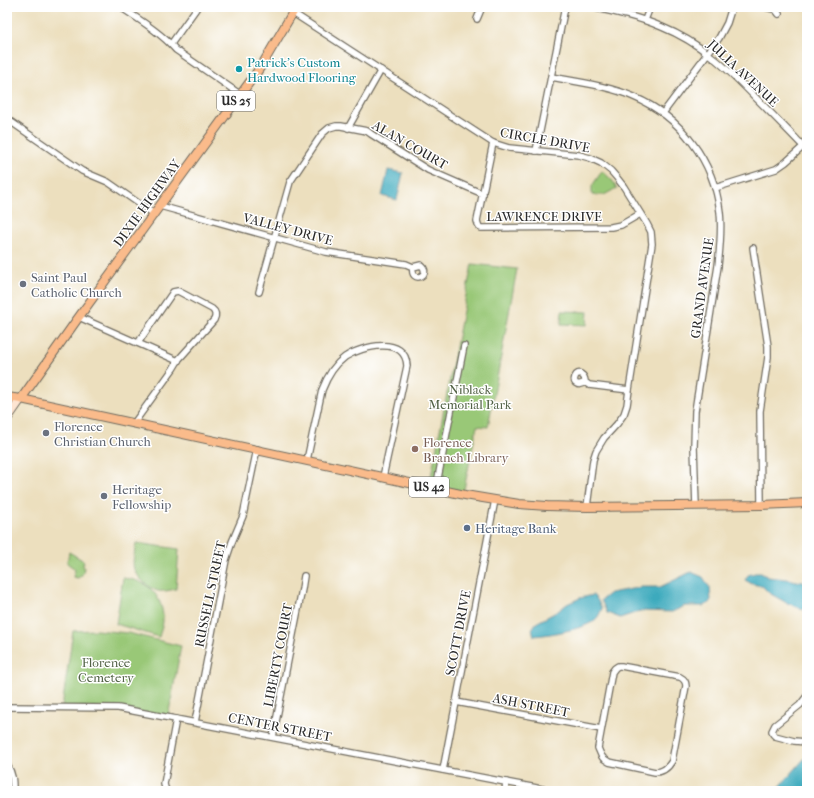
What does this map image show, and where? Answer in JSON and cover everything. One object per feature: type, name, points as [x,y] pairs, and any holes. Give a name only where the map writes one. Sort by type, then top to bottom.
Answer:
[{"type":"main road","name":"DIXIE HIGHWAY","points":[[21,399],[241,95],[262,65],[295,10]]},
{"type":"main road","points":[[7,397],[21,399]]},
{"type":"main road","name":"US 42","points":[[21,399],[495,500],[547,506],[587,507],[807,503]]},
{"type":"street","points":[[477,19],[482,7]]},
{"type":"street","points":[[536,151],[565,7]]},
{"type":"street","name":"JULIA AVENUE","points":[[591,7],[646,20],[678,34],[693,43],[708,53],[735,77],[805,144]]},
{"type":"street","points":[[646,20],[650,7]]},
{"type":"street","points":[[663,113],[719,38],[732,7]]},
{"type":"street","points":[[765,7],[776,10],[779,14]]},
{"type":"street","points":[[171,44],[196,9]]},
{"type":"street","points":[[124,10],[142,21],[171,44],[176,50],[241,95]]},
{"type":"street","name":"CIRCLE DRIVE","points":[[295,10],[381,70],[493,143],[509,148],[579,155],[601,163],[611,171],[624,187],[647,224],[652,244],[627,405],[624,414],[604,438],[596,451],[593,460],[587,507]]},
{"type":"street","points":[[348,128],[381,70]]},
{"type":"street","name":"GRAND AVENUE","points":[[551,77],[621,92],[642,101],[663,113],[681,129],[694,146],[707,168],[715,188],[720,213],[720,243],[718,266],[695,411],[694,447],[696,506]]},
{"type":"street","points":[[7,119],[82,171],[108,182],[154,214]]},
{"type":"street","name":"ALAN COURT","points":[[259,292],[290,182],[319,137],[326,130],[332,127],[341,126],[367,131],[428,170],[482,194]]},
{"type":"street","points":[[482,194],[493,143]]},
{"type":"street","points":[[715,188],[776,169],[786,162],[805,144]]},
{"type":"street","name":"LAWRENCE DRIVE","points":[[482,194],[477,221],[479,227],[484,229],[611,227],[621,225],[640,214]]},
{"type":"street","name":"VALLEY DRIVE","points":[[160,206],[326,252],[413,266]]},
{"type":"street","points":[[753,248],[768,346],[768,357],[760,411],[761,505]]},
{"type":"street","points":[[134,423],[178,361],[214,320],[216,316],[215,313],[212,309],[178,291],[173,292],[138,343]]},
{"type":"street","points":[[79,317],[178,361]]},
{"type":"street","points":[[307,460],[322,390],[333,369],[345,357],[360,349],[376,346],[390,346],[403,353],[407,366],[384,477]]},
{"type":"street","points":[[436,488],[464,346]]},
{"type":"street","points":[[585,382],[589,385],[629,390]]},
{"type":"street","points":[[7,418],[21,399]]},
{"type":"street","name":"RUSSELL STREET","points":[[195,722],[226,560],[243,516],[257,449]]},
{"type":"street","name":"SCOTT DRIVE","points":[[443,770],[495,500]]},
{"type":"street","name":"LIBERTY COURT","points":[[273,737],[304,576]]},
{"type":"street","points":[[621,666],[680,677],[684,680],[686,686],[672,761],[665,770],[655,772],[609,762],[601,755],[598,748],[601,729],[612,672],[615,668],[621,666]]},
{"type":"street","points":[[807,696],[800,705],[775,726],[772,731],[775,736],[794,741],[807,742]]},
{"type":"street","name":"ASH STREET","points":[[456,702],[601,729]]},
{"type":"street","name":"CENTER STREET","points":[[7,707],[118,708],[547,790]]},
{"type":"street","points":[[166,790],[164,784],[176,719]]},
{"type":"street","points":[[7,765],[12,774],[13,791]]},
{"type":"street","points":[[504,791],[506,782]]},
{"type":"green space","points":[[602,171],[612,180],[617,188],[604,195],[592,195],[592,186]]},
{"type":"green space","name":"Niblack Memorial Park","points":[[472,264],[517,269],[488,427],[477,426],[463,494],[429,487]]},
{"type":"green space","points":[[562,311],[588,312],[587,325],[561,324]]},
{"type":"green space","points":[[136,543],[179,549],[176,589],[158,591],[150,588],[142,581],[136,573],[133,565]]},
{"type":"green space","points":[[69,552],[84,561],[82,575],[78,578],[73,577],[75,569],[67,563]]},
{"type":"green space","points":[[123,578],[134,580],[149,587],[156,595],[161,605],[163,616],[163,625],[159,637],[116,624]]},
{"type":"green space","name":"Florence Cemetery","points":[[96,630],[128,633],[181,646],[168,717],[118,708],[62,707],[73,631]]},
{"type":"water","points":[[388,170],[403,173],[397,200],[382,196]]},
{"type":"water","points":[[691,572],[703,577],[710,588],[711,600],[708,604],[703,606],[685,606],[672,612],[641,611],[620,618],[607,613],[601,600],[610,593],[642,587],[660,587]]},
{"type":"water","points":[[761,573],[768,577],[807,583],[807,611],[785,602],[769,593],[762,586],[752,584],[745,580],[748,575]]},
{"type":"water","points":[[593,595],[597,599],[602,609],[595,620],[575,629],[534,636],[532,629],[536,623],[558,611],[567,604],[580,598]]},
{"type":"water","points":[[807,758],[807,791],[776,791],[804,759]]},
{"type":"place","name":"Patrick’s Custom Hardwood Flooring","points":[[239,69]]},
{"type":"place","name":"Saint Paul Catholic Church","points":[[23,284]]},
{"type":"place","name":"Florence Christian Church","points":[[46,433]]},
{"type":"place","name":"Florence Branch Library","points":[[415,449]]},
{"type":"place","name":"Heritage Fellowship","points":[[104,496]]},
{"type":"place","name":"Heritage Bank","points":[[467,528]]}]
